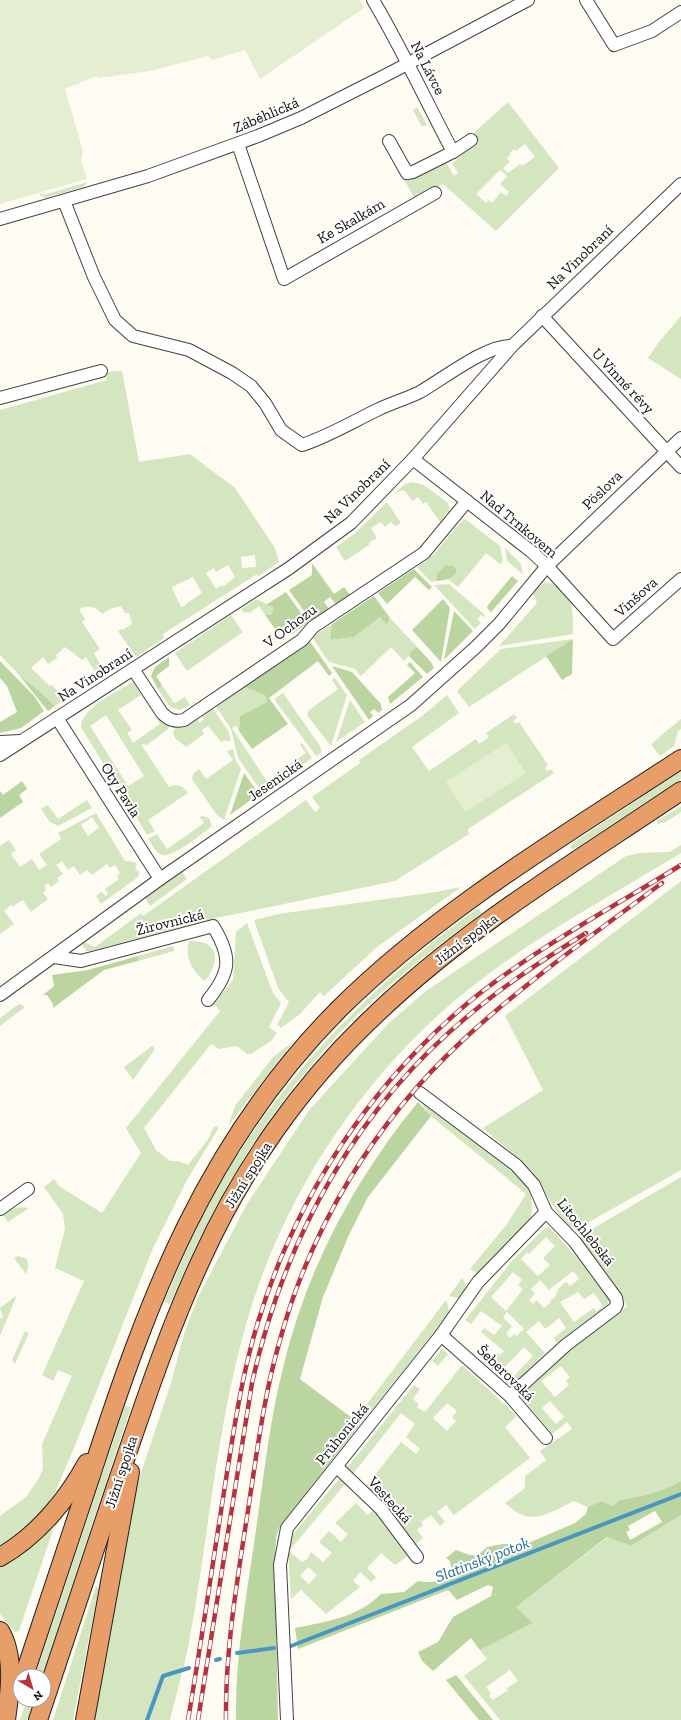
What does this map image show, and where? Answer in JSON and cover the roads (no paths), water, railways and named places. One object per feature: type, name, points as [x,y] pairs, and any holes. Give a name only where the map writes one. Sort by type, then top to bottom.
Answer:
[{"type":"highway","name":"Jižní spojka","points":[[27,1668],[107,1425],[148,1312],[169,1260],[202,1194],[242,1129],[298,1055],[344,1004],[425,934],[511,872],[681,759]]},
{"type":"highway","name":"Jižní spojka","points":[[38,1720],[141,1412],[174,1320],[216,1229],[268,1140],[316,1077],[371,1018],[439,958],[499,914],[681,791]]},
{"type":"highway","points":[[85,1720],[141,1412]]},
{"type":"highway","points":[[0,1557],[31,1536],[54,1511],[86,1465],[107,1425]]},
{"type":"highway","points":[[0,1631],[8,1652],[9,1686],[6,1720]]},
{"type":"highway","points":[[9,1720],[13,1708]]},
{"type":"street","name":"Na Lávce","points":[[373,0],[403,53],[407,64],[453,152]]},
{"type":"street","name":"Záběhlická","points":[[0,219],[148,176],[238,144],[301,118],[528,0]]},
{"type":"street","points":[[586,0],[614,45],[652,31],[681,12]]},
{"type":"street","points":[[389,141],[407,173],[413,172],[453,152],[471,140]]},
{"type":"street","name":"Ke Skalkám","points":[[238,144],[284,279],[435,193]]},
{"type":"street","name":"Na Vinobraní","points":[[0,755],[319,548],[351,523],[413,460],[512,346],[681,184]]},
{"type":"street","points":[[64,201],[94,277],[115,320],[133,336],[189,350],[232,373],[251,386],[265,403],[281,430],[302,445],[320,439],[378,409],[419,393],[479,356],[504,345],[512,346]]},
{"type":"street","name":"U Vinné révy","points":[[542,316],[681,468]]},
{"type":"street","points":[[0,398],[101,371]]},
{"type":"street","name":"Pöslova","points":[[547,566],[681,438]]},
{"type":"street","name":"Nad Trnkovem","points":[[413,460],[467,501],[547,566],[613,639]]},
{"type":"street","name":"V Ochozu","points":[[133,669],[162,713],[167,718],[176,721],[184,720],[302,640],[313,627],[424,553],[467,501]]},
{"type":"street","name":"Jesenická","points":[[0,995],[160,879],[411,705],[476,648],[499,624],[547,566]]},
{"type":"street","name":"Vinšova","points":[[613,639],[681,579]]},
{"type":"street","name":"Oty Pavla","points":[[57,718],[160,879]]},
{"type":"street","points":[[0,742],[23,741]]},
{"type":"street","name":"Žirovnická","points":[[54,957],[81,961],[213,926],[222,940],[227,953],[227,966],[221,984],[208,1000]]},
{"type":"street","name":"Litochlebská","points":[[420,1093],[516,1165],[534,1185],[546,1212],[569,1236],[613,1292],[617,1304],[615,1308],[566,1345],[510,1396]]},
{"type":"street","points":[[0,1209],[28,1188]]},
{"type":"street","name":"Průhonická","points":[[287,1720],[280,1565],[287,1528],[294,1517],[337,1467],[441,1335],[478,1282],[546,1212]]},
{"type":"street","name":"Šeberovská","points":[[441,1335],[510,1396],[546,1438]]},
{"type":"street","name":"Vestecká","points":[[337,1467],[381,1510],[417,1557]]},
{"type":"waterway","name":"Slatinský potok","points":[[291,1646],[681,1494]]},
{"type":"waterway","name":"Slatinský potok","points":[[237,1653],[274,1648]]},
{"type":"waterway","name":"Slatinský potok","points":[[216,1660],[220,1659]]},
{"type":"waterway","name":"Slatinský potok","points":[[147,1720],[163,1676],[189,1668]]},
{"type":"railway","points":[[188,1720],[234,1428],[252,1343],[274,1276],[293,1231],[315,1188],[340,1147],[368,1107],[399,1070],[433,1035],[469,1002],[520,964],[546,947],[681,865]]},
{"type":"railway","points":[[226,1720],[226,1692],[230,1636],[237,1580],[266,1398],[280,1340],[293,1298],[309,1256],[329,1216],[350,1178],[375,1141],[402,1105],[431,1072],[462,1041],[510,999],[560,959],[662,883]]},
{"type":"railway","points":[[198,1720],[252,1383],[266,1328],[285,1275],[307,1224],[333,1175],[363,1129],[398,1085],[436,1044],[479,1007],[518,977],[586,933]]}]
